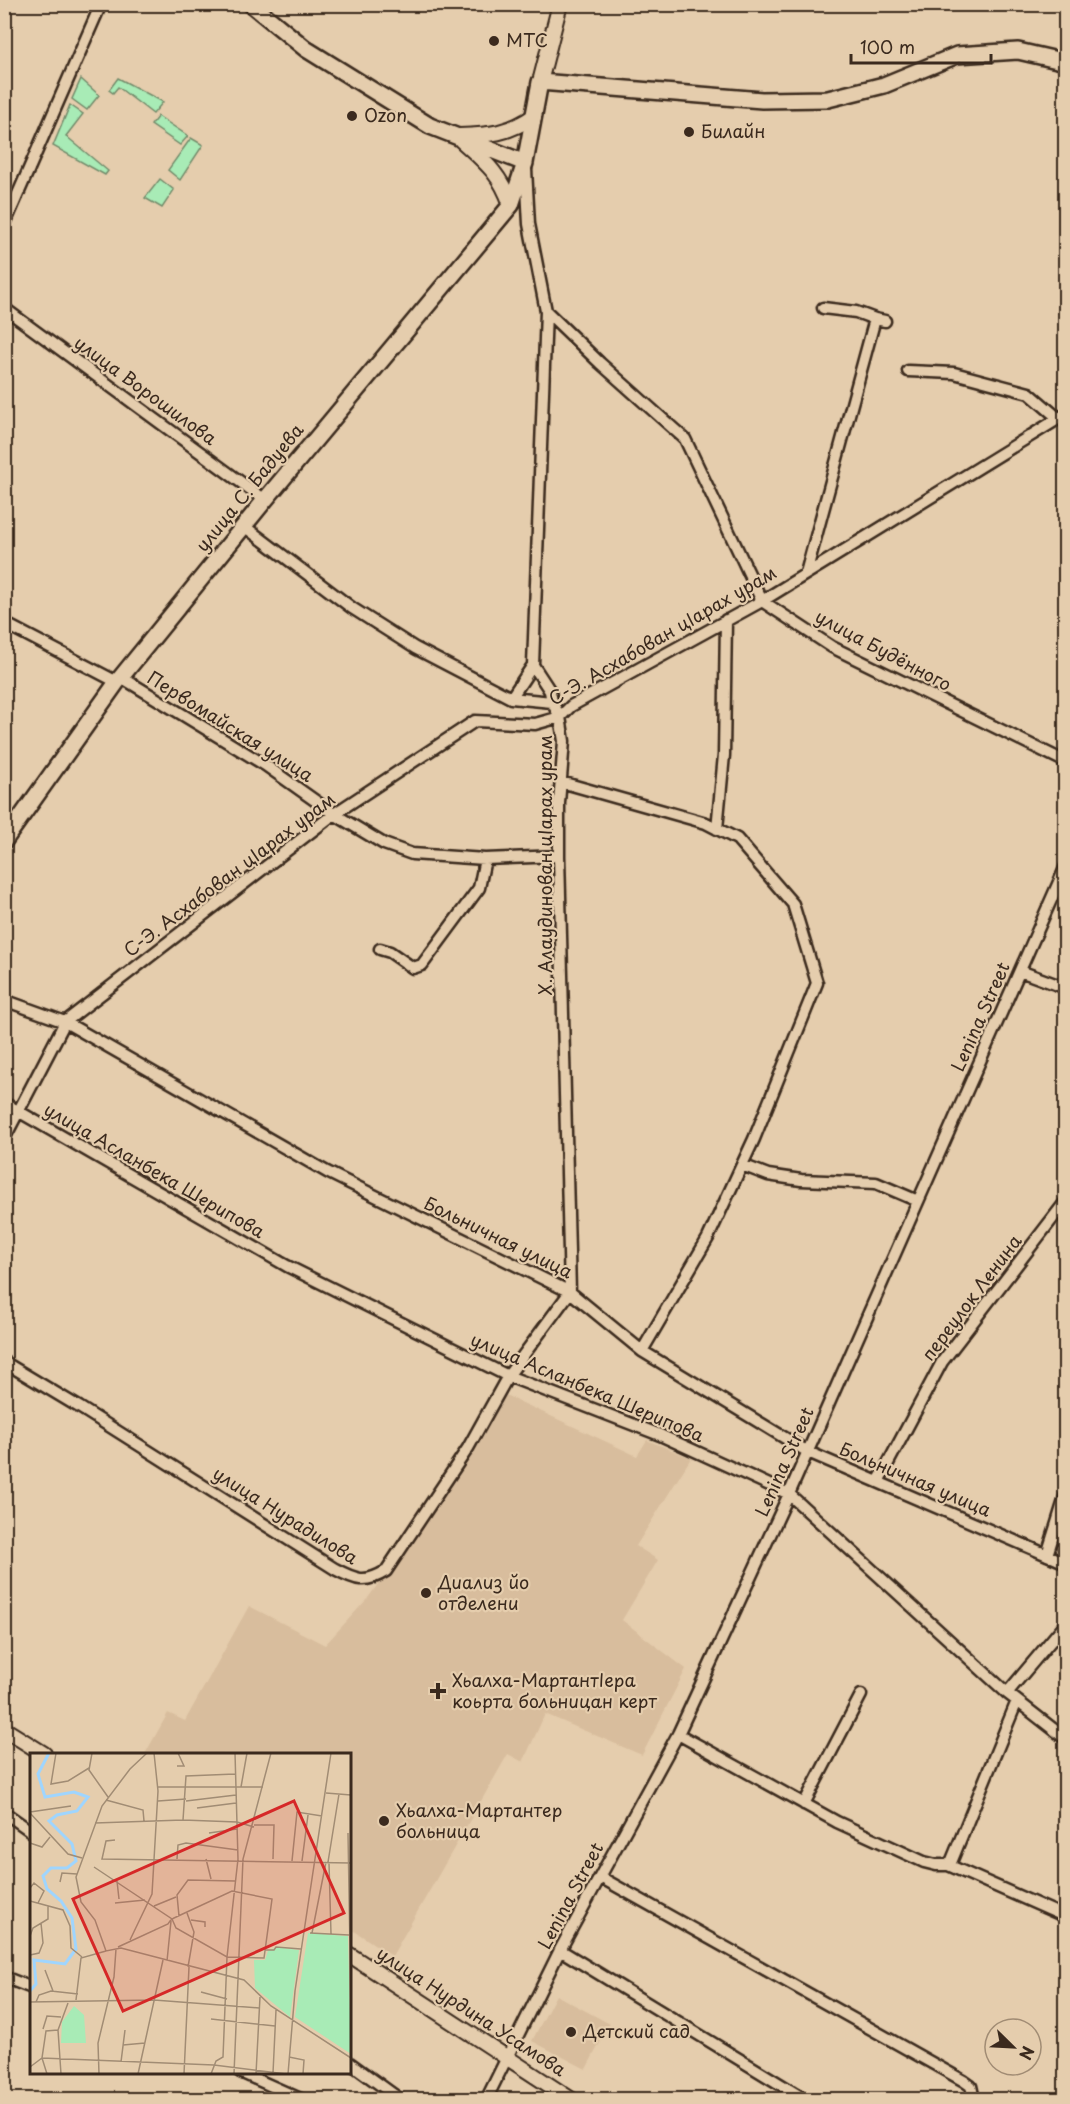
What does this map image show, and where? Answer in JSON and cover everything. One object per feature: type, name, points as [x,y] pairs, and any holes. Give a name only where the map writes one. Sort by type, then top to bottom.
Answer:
[{"type":"main road","points":[[251,4],[306,50],[430,126],[525,163]]},
{"type":"main road","points":[[540,82],[762,100],[828,99],[884,85],[957,55],[1018,51],[1065,62]]},
{"type":"main road","name":"улица С. Бадуева","points":[[4,840],[119,680],[265,500],[511,205],[525,163],[540,82]]},
{"type":"street","points":[[4,226],[101,4]]},
{"type":"street","points":[[540,82],[560,4]]},
{"type":"street","points":[[457,136],[510,131],[534,116]]},
{"type":"street","points":[[457,136],[496,173],[505,187],[511,205]]},
{"type":"street","points":[[511,698],[533,665],[546,311],[529,224],[525,163]]},
{"type":"street","name":"улица Ворошилова","points":[[4,308],[265,500]]},
{"type":"street","points":[[806,573],[880,320],[856,312],[823,308]]},
{"type":"street","points":[[546,311],[685,439],[762,601]]},
{"type":"street","points":[[909,370],[954,373],[1029,393],[1062,416]]},
{"type":"street","name":"С-Э. Асхабован цIарах урам","points":[[4,1139],[66,1022],[334,814],[475,721],[536,724],[560,717],[571,706],[762,601],[1062,416]]},
{"type":"street","points":[[244,526],[352,608],[406,643],[457,672],[511,698],[552,702]]},
{"type":"street","name":"улица Будённого","points":[[762,601],[832,647],[1065,762]]},
{"type":"street","points":[[717,829],[724,755],[726,620]]},
{"type":"street","name":"Первомайская улица","points":[[4,623],[119,680],[265,765],[334,814],[384,844],[412,854],[484,859],[559,856]]},
{"type":"street","name":"Х. Алаудинован цIарах урам","points":[[533,665],[550,691],[552,702],[560,717],[564,741],[559,856],[570,1292]]},
{"type":"street","points":[[561,782],[706,823],[737,839],[793,904],[817,983],[742,1165],[708,1238],[642,1351]]},
{"type":"street","points":[[380,949],[390,952],[413,968],[422,965],[479,888],[484,859]]},
{"type":"street","name":"Lenina Street","points":[[486,2100],[560,1950],[678,1734],[808,1452],[1065,866]]},
{"type":"street","points":[[1020,971],[1065,988]]},
{"type":"street","name":"Больничная улица","points":[[4,1000],[66,1022],[327,1172],[570,1292],[642,1351],[808,1452],[1065,1563]]},
{"type":"street","name":"улица Асланбека Шерипова","points":[[4,1103],[287,1266],[508,1376],[660,1435],[789,1494],[1006,1693],[1065,1739]]},
{"type":"street","points":[[742,1165],[768,1175],[801,1180],[876,1183],[918,1201]]},
{"type":"street","name":"переулок Ленина","points":[[878,1482],[942,1362],[1065,1201]]},
{"type":"street","points":[[508,1376],[570,1292]]},
{"type":"street","name":"улица Нурадилова","points":[[4,1362],[335,1569],[349,1577],[363,1580],[374,1578],[387,1571],[468,1448],[508,1376]]},
{"type":"street","points":[[1047,1555],[1065,1494]]},
{"type":"street","points":[[1006,1693],[1065,1623]]},
{"type":"street","points":[[804,1804],[861,1695]]},
{"type":"street","points":[[948,1864],[952,1860],[1017,1701]]},
{"type":"street","points":[[4,1729],[41,1753]]},
{"type":"street","points":[[678,1734],[837,1822],[924,1862],[936,1865],[948,1864],[1065,1917]]},
{"type":"street","points":[[4,1812],[30,1831]]},
{"type":"street","points":[[600,1877],[964,2081],[971,2086],[973,2095],[970,2100]]},
{"type":"street","points":[[560,1950],[806,2100]]},
{"type":"street","name":"улица Нурдина Усамова","points":[[351,1956],[572,2100]]},
{"type":"street","points":[[4,1977],[30,1987]]},
{"type":"street","points":[[351,2063],[401,2100]]},
{"type":"street","points":[[242,2074],[303,2100]]},
{"type":"shaded area","name":"Хьалха-МартантIера коьрта больницан керт","points":[[501,1393],[637,1456],[647,1440],[691,1458],[636,1546],[658,1560],[622,1620],[686,1669],[642,1755],[545,1714],[523,1762],[508,1754],[392,1956],[351,1929],[351,1753],[146,1753],[168,1713],[185,1721],[249,1606],[325,1645],[368,1598],[408,1542]]},
{"type":"shaded area","name":"Детский сад","points":[[556,1995],[610,2024],[586,2069],[532,2041]]},
{"type":"green space","points":[[118,78],[163,102],[153,114],[118,87],[113,93],[109,90]]},
{"type":"green space","points":[[81,79],[99,95],[87,110],[72,99]]},
{"type":"green space","points":[[70,105],[83,114],[66,136],[108,171],[105,175],[53,146]]},
{"type":"green space","points":[[158,116],[188,136],[180,145],[151,125]]},
{"type":"green space","points":[[191,138],[203,145],[180,180],[168,170]]},
{"type":"green space","points":[[160,179],[174,190],[162,208],[145,198]]},
{"type":"place","name":"МТС","points":[[494,41]]},
{"type":"place","name":"Ozon","points":[[352,116]]},
{"type":"place","name":"Билайн","points":[[689,132]]},
{"type":"place","name":"Диализ йо отделени","points":[[426,1593]]},
{"type":"place","name":"Хьалха-МартантIера коьрта больницан керт","points":[[438,1691]]},
{"type":"place","name":"Хьалха-Мартантер больница","points":[[384,1821]]},
{"type":"place","name":"Детский сад","points":[[571,2032]]}]
